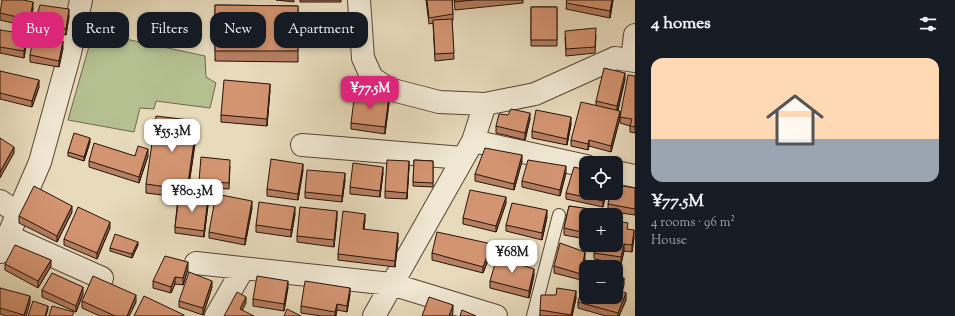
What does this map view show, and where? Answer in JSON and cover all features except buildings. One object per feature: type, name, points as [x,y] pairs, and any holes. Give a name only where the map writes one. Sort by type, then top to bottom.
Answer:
[{"type":"street","points":[[81,0],[70,53],[40,162],[4,244],[102,278]]},
{"type":"street","points":[[359,0],[363,58],[372,78],[389,89],[439,102],[485,104],[535,94],[615,58],[633,60],[635,35]]},
{"type":"street","points":[[374,316],[468,149],[485,104]]},
{"type":"street","points":[[302,145],[468,149],[579,165]]},
{"type":"street","points":[[623,173],[635,176]]},
{"type":"street","points":[[0,201],[18,213]]},
{"type":"street","points":[[196,264],[391,284],[496,316]]},
{"type":"street","points":[[216,316],[243,268]]},
{"type":"lane","points":[[533,316],[559,214]]},
{"type":"green space","points":[[129,40],[137,41],[137,48],[168,48],[205,56],[206,77],[216,83],[210,108],[156,101],[154,109],[140,108],[134,132],[68,120],[88,48],[129,48]]}]
